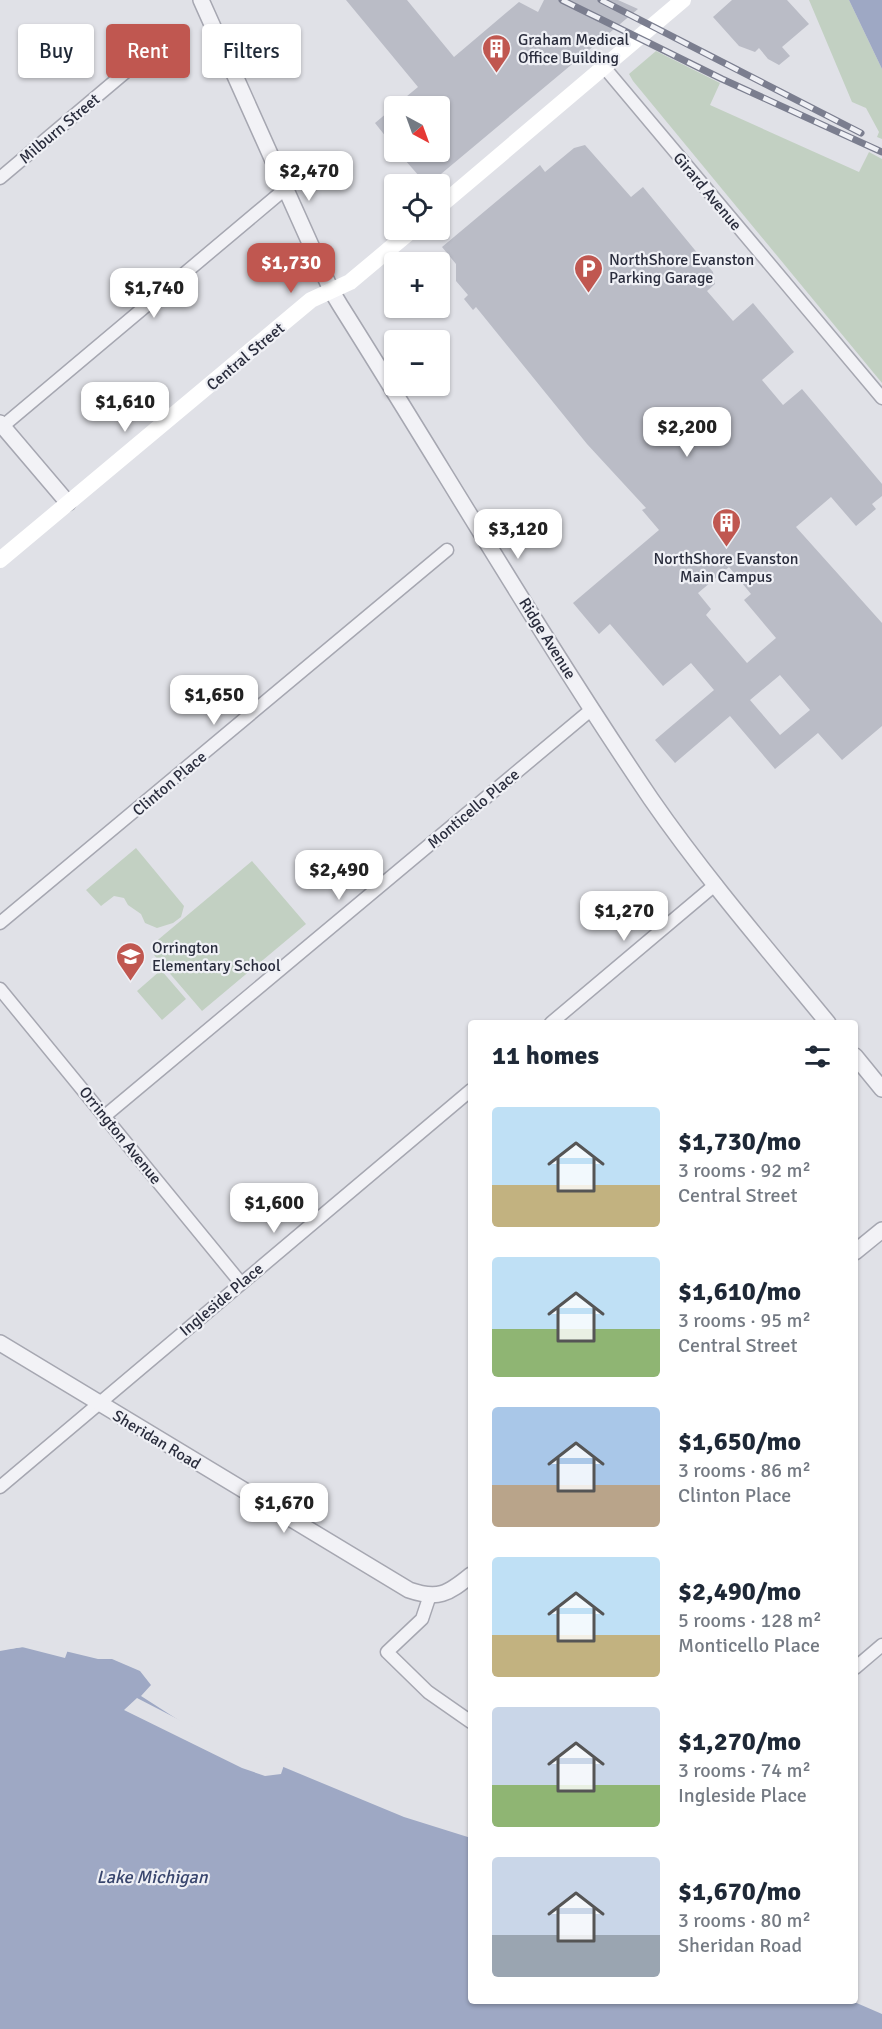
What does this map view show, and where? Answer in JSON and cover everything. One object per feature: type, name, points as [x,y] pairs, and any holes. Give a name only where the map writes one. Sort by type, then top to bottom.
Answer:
[{"type":"main road","points":[[450,198],[683,0]]},
{"type":"main road","name":"Central Street","points":[[0,560],[311,300],[350,282],[400,240]]},
{"type":"street","name":"Ridge Avenue","points":[[201,0],[331,290],[592,709],[652,801],[826,1020]]},
{"type":"street","name":"Girard Avenue","points":[[604,67],[882,398]]},
{"type":"street","name":"Milburn Street","points":[[0,178],[118,78]]},
{"type":"street","points":[[68,503],[2,425],[285,189]]},
{"type":"street","name":"Clinton Place","points":[[0,923],[447,550]]},
{"type":"street","name":"Monticello Place","points":[[106,1115],[592,709]]},
{"type":"street","points":[[555,1020],[716,884]]},
{"type":"street","name":"Orrington Avenue","points":[[0,989],[106,1115],[240,1282]]},
{"type":"street","points":[[858,1060],[882,1089]]},
{"type":"street","name":"Ingleside Place","points":[[0,1487],[240,1282],[468,1092]]},
{"type":"street","points":[[858,1250],[882,1230]]},
{"type":"street","name":"Sheridan Road","points":[[0,1343],[409,1590],[429,1598]]},
{"type":"street","points":[[468,1577],[447,1592],[429,1598],[422,1619],[387,1652],[428,1692],[468,1720]]},
{"type":"street","points":[[858,1665],[882,1645]]},
{"type":"green space","points":[[809,0],[849,0],[882,69],[882,139],[877,137],[879,132],[866,108],[852,102]]},
{"type":"green space","points":[[656,51],[720,83],[710,105],[859,172],[869,152],[882,159],[882,383],[633,81],[629,74]]},
{"type":"green space","points":[[136,848],[184,906],[181,917],[173,923],[157,928],[145,923],[141,914],[128,905],[124,898],[114,896],[101,906],[86,890]]},
{"type":"green space","points":[[252,861],[306,924],[202,1011],[154,955],[153,944]]},
{"type":"green space","points":[[161,970],[186,999],[162,1020],[137,991]]},
{"type":"water","points":[[849,0],[882,0],[882,69]]},
{"type":"water","name":"Lake Michigan","points":[[40,1645],[98,1659],[112,1659],[140,1671],[151,1685],[141,1696],[194,1730],[404,1817],[468,1837],[468,2004],[858,2004],[882,2014],[882,2029],[0,2029],[0,1650]]},
{"type":"pier","points":[[40,1642],[69,1647],[65,1658],[22,1647],[0,1651],[0,1647],[9,1644]]},
{"type":"pier","points":[[137,1698],[195,1728],[284,1765],[281,1774],[265,1776],[242,1768],[124,1710]]},
{"type":"building","name":"Graham Medical Office Building","points":[[346,0],[407,0],[454,57],[519,2],[538,12],[544,0],[618,0],[638,9],[441,174],[417,174],[407,162],[450,162],[450,96],[407,96],[418,87]]},
{"type":"building","points":[[732,0],[787,0],[809,24],[782,47],[790,56],[779,65],[768,59],[759,48],[755,52],[739,46],[713,17]]},
{"type":"building","points":[[384,115],[384,134],[375,123]]},
{"type":"building","name":"NorthShore Evanston Main Campus","points":[[585,145],[631,197],[643,187],[713,272],[715,284],[707,291],[733,321],[753,303],[794,352],[762,380],[783,405],[802,389],[882,484],[882,496],[872,504],[876,509],[856,526],[831,497],[796,527],[882,623],[882,726],[842,760],[818,733],[775,769],[730,716],[675,763],[655,740],[714,690],[691,663],[663,686],[610,624],[599,634],[573,603],[659,530],[642,510],[646,508],[587,444],[476,307],[473,310],[464,299],[468,295],[456,281],[456,264],[450,257],[450,252],[446,252],[442,247],[540,165],[545,172],[574,148]],"holes":[[[729,567],[751,594],[744,600],[776,638],[747,663],[706,615],[711,609],[698,593]],[[780,675],[810,710],[780,735],[750,700]]]},
{"type":"railway","points":[[562,0],[722,79],[882,152]]},
{"type":"railway","points":[[601,0],[861,133]]},
{"type":"place","name":"Graham Medical Office Building","points":[[497,74]]},
{"type":"place","name":"NorthShore Evanston Parking Garage","points":[[588,294]]},
{"type":"place","name":"NorthShore Evanston Main Campus","points":[[726,548]]},
{"type":"place","name":"Orrington Elementary School","points":[[131,982]]}]
